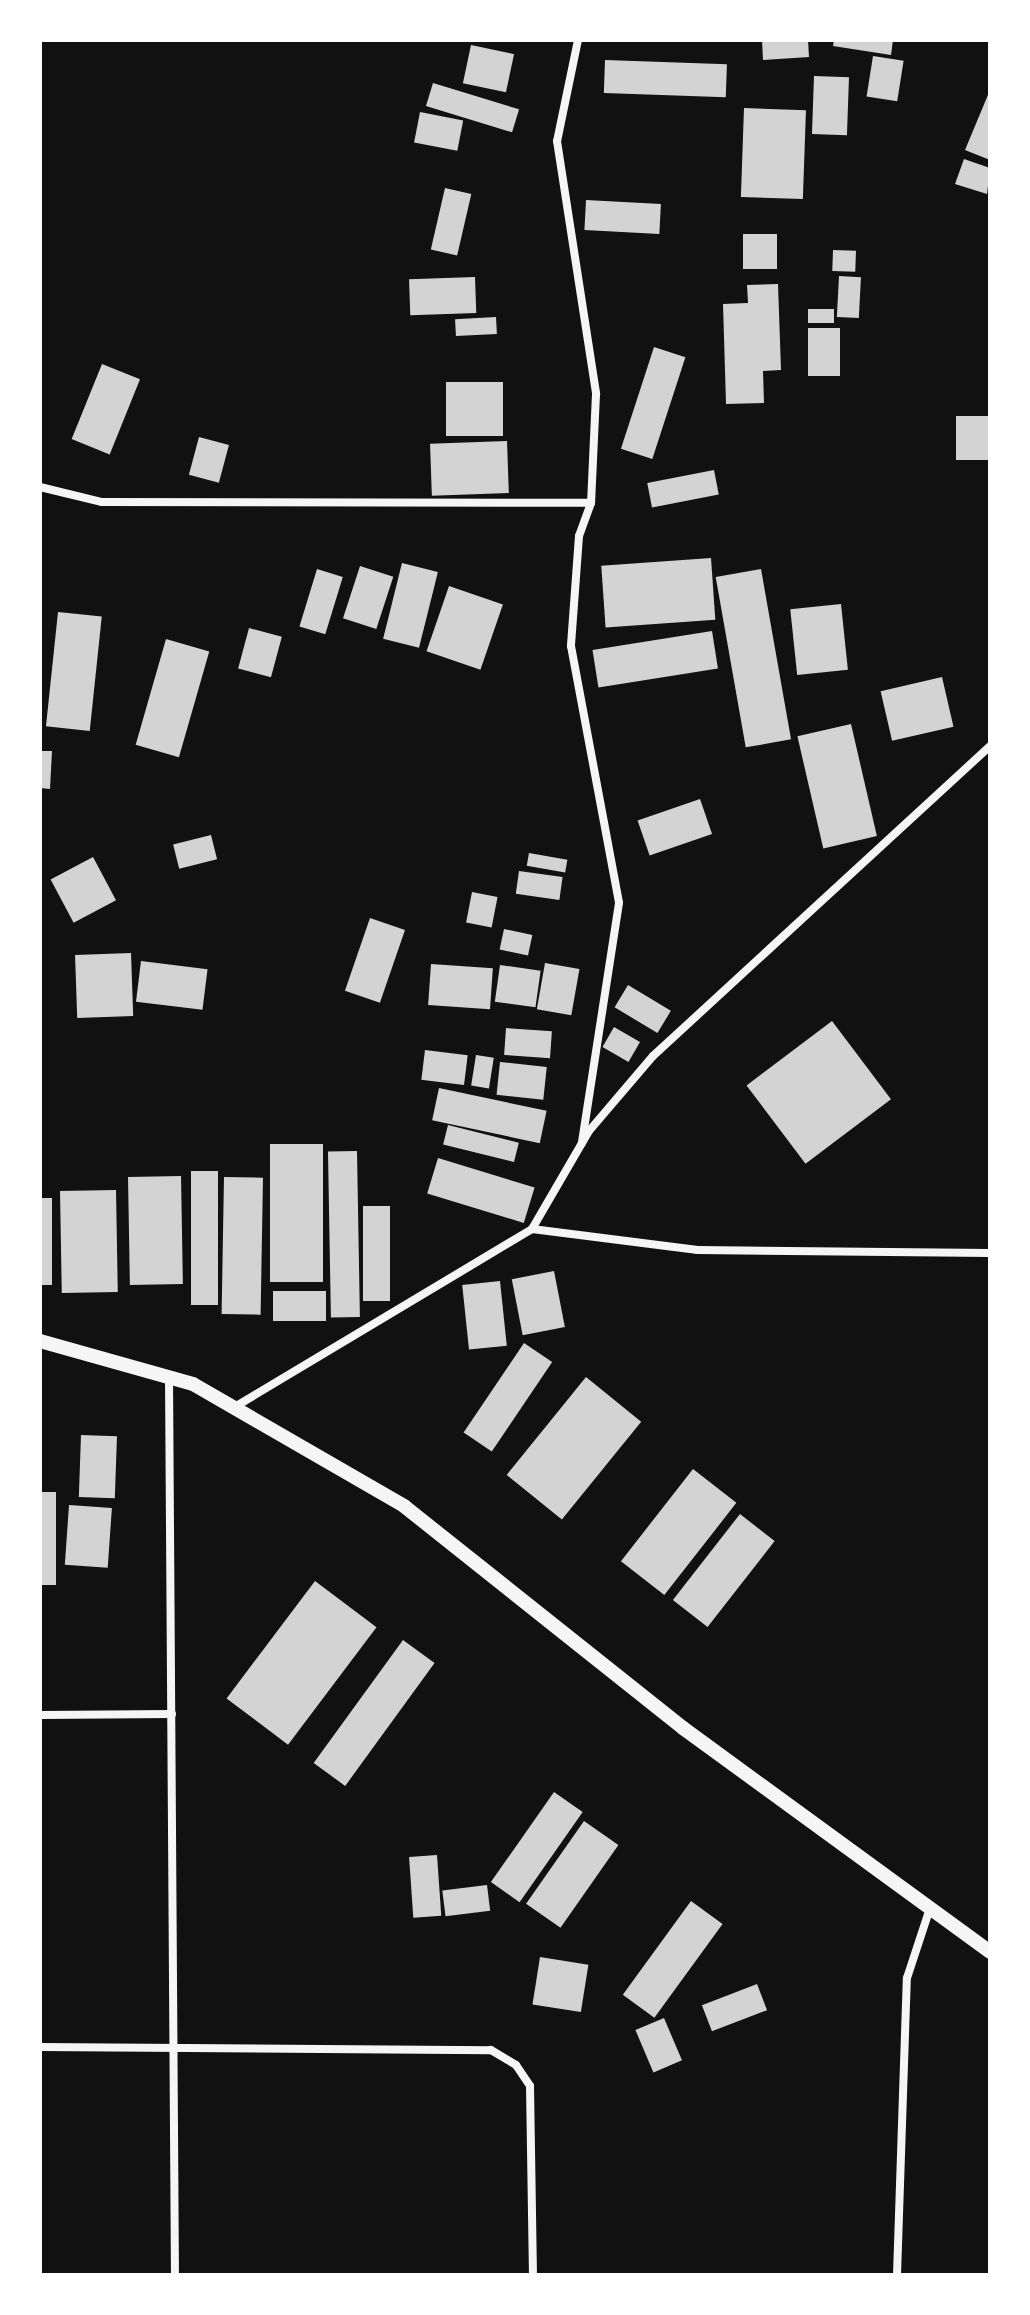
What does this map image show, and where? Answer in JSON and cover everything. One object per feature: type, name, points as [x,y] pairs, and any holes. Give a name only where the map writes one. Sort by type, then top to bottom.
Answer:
[{"type":"street","points":[[578,40],[557,141],[590,322],[596,394],[591,503],[579,536],[571,646],[619,903],[582,1143]]},
{"type":"street","points":[[40,487],[102,502],[591,503]]},
{"type":"street","points":[[238,1405],[532,1229],[582,1143],[653,1056],[990,746]]},
{"type":"street","points":[[532,1229],[698,1250],[990,1253]]},
{"type":"street","points":[[40,1341],[169,1377],[238,1405],[404,1506],[683,1728],[990,1952]]},
{"type":"street","points":[[169,1377],[175,2275]]},
{"type":"street","points":[[40,1715],[172,1714]]},
{"type":"street","points":[[897,2275],[905,1993],[930,1908]]},
{"type":"street","points":[[40,2047],[173,2044],[491,2050],[516,2065],[530,2086],[533,2275]]},
{"type":"building","points":[[762,40],[808,40],[809,57],[763,60]]},
{"type":"building","points":[[834,40],[893,40],[891,55],[833,46]]},
{"type":"building","points":[[471,45],[514,54],[506,92],[463,83]]},
{"type":"building","points":[[873,56],[904,61],[897,101],[867,96]]},
{"type":"building","points":[[605,60],[727,64],[726,97],[604,93]]},
{"type":"building","points":[[814,76],[849,77],[847,135],[812,134]]},
{"type":"building","points":[[433,83],[519,109],[512,132],[426,106]]},
{"type":"building","points":[[990,90],[990,160],[965,150]]},
{"type":"building","points":[[744,108],[806,110],[803,199],[741,197]]},
{"type":"building","points":[[420,112],[463,120],[457,151],[414,142]]},
{"type":"building","points":[[964,159],[990,168],[987,194],[955,184]]},
{"type":"building","points":[[445,188],[471,194],[457,255],[431,249]]},
{"type":"building","points":[[586,200],[661,204],[659,234],[584,230]]},
{"type":"building","points":[[743,234],[777,234],[777,269],[743,269]]},
{"type":"building","points":[[833,250],[856,251],[855,272],[832,271]]},
{"type":"building","points":[[839,276],[861,277],[859,318],[837,317]]},
{"type":"building","points":[[475,277],[476,313],[410,315],[409,279]]},
{"type":"building","points":[[778,284],[781,370],[763,371],[764,403],[726,404],[723,304],[748,303],[747,285]]},
{"type":"building","points":[[808,309],[834,309],[834,323],[808,323]]},
{"type":"building","points":[[496,317],[497,334],[456,336],[455,319]]},
{"type":"building","points":[[808,328],[840,328],[840,376],[808,376]]},
{"type":"building","points":[[654,347],[685,357],[652,459],[621,449]]},
{"type":"building","points":[[102,364],[140,379],[110,454],[72,439]]},
{"type":"building","points":[[446,382],[503,382],[503,436],[446,436]]},
{"type":"building","points":[[956,416],[990,416],[990,460],[956,460]]},
{"type":"building","points":[[199,437],[229,445],[219,483],[189,475]]},
{"type":"building","points":[[507,441],[509,493],[432,496],[430,444]]},
{"type":"building","points":[[714,470],[719,495],[652,508],[647,483]]},
{"type":"building","points":[[711,558],[715,620],[606,628],[601,566]]},
{"type":"building","points":[[402,563],[438,572],[419,648],[383,639]]},
{"type":"building","points":[[360,566],[393,577],[376,629],[343,618]]},
{"type":"building","points":[[317,569],[343,577],[325,634],[299,626]]},
{"type":"building","points":[[761,569],[791,739],[746,747],[716,577]]},
{"type":"building","points":[[449,586],[503,605],[480,670],[427,651]]},
{"type":"building","points":[[841,604],[848,670],[797,675],[790,609]]},
{"type":"building","points":[[58,612],[102,617],[90,731],[46,726]]},
{"type":"building","points":[[249,628],[282,637],[271,677],[238,669]]},
{"type":"building","points":[[712,631],[718,669],[598,687],[592,650]]},
{"type":"building","points":[[166,639],[209,651],[179,757],[136,745]]},
{"type":"building","points":[[942,677],[953,727],[892,741],[881,691]]},
{"type":"building","points":[[851,724],[877,836],[823,848],[797,736]]},
{"type":"building","points":[[40,751],[52,751],[50,789],[40,788]]},
{"type":"building","points":[[700,799],[712,834],[650,855],[638,820]]},
{"type":"building","points":[[211,835],[217,859],[179,869],[173,844]]},
{"type":"building","points":[[529,853],[567,860],[565,873],[527,866]]},
{"type":"building","points":[[93,857],[116,900],[74,923],[51,880]]},
{"type":"building","points":[[519,871],[563,877],[559,900],[516,894]]},
{"type":"building","points":[[472,892],[498,897],[492,927],[466,922]]},
{"type":"building","points":[[370,918],[405,930],[380,1003],[345,991]]},
{"type":"building","points":[[504,929],[532,935],[528,956],[500,950]]},
{"type":"building","points":[[131,953],[133,1016],[77,1018],[75,955]]},
{"type":"building","points":[[141,961],[208,969],[203,1010],[136,1002]]},
{"type":"building","points":[[545,963],[579,969],[571,1015],[537,1009]]},
{"type":"building","points":[[431,964],[493,968],[490,1009],[428,1005]]},
{"type":"building","points":[[500,965],[541,971],[535,1007],[495,1002]]},
{"type":"building","points":[[628,985],[671,1011],[657,1033],[615,1007]]},
{"type":"building","points":[[832,1021],[891,1099],[806,1164],[747,1085]]},
{"type":"building","points":[[614,1027],[640,1042],[628,1062],[602,1047]]},
{"type":"building","points":[[506,1028],[552,1031],[550,1058],[504,1055]]},
{"type":"building","points":[[425,1050],[468,1055],[464,1085],[421,1080]]},
{"type":"building","points":[[476,1055],[494,1058],[489,1088],[471,1086]]},
{"type":"building","points":[[500,1062],[547,1067],[543,1100],[497,1095]]},
{"type":"building","points":[[439,1088],[547,1111],[540,1143],[432,1120]]},
{"type":"building","points":[[448,1125],[519,1143],[514,1162],[443,1144]]},
{"type":"building","points":[[270,1144],[323,1144],[323,1282],[270,1282]]},
{"type":"building","points":[[357,1151],[360,1317],[331,1317],[328,1152]]},
{"type":"building","points":[[438,1158],[535,1188],[524,1223],[427,1193]]},
{"type":"building","points":[[191,1171],[218,1171],[218,1305],[191,1305]]},
{"type":"building","points":[[181,1176],[183,1284],[130,1285],[128,1177]]},
{"type":"building","points":[[224,1177],[263,1178],[261,1315],[222,1314]]},
{"type":"building","points":[[116,1190],[118,1292],[62,1293],[60,1191]]},
{"type":"building","points":[[40,1198],[52,1198],[52,1285],[40,1285]]},
{"type":"building","points":[[363,1206],[390,1206],[390,1301],[363,1301]]},
{"type":"building","points":[[554,1271],[565,1327],[523,1335],[512,1279]]},
{"type":"building","points":[[500,1281],[507,1346],[469,1350],[462,1285]]},
{"type":"building","points":[[273,1291],[326,1291],[326,1321],[273,1321]]},
{"type":"building","points":[[524,1343],[552,1362],[492,1452],[464,1433]]},
{"type":"building","points":[[586,1377],[641,1422],[562,1520],[507,1475]]},
{"type":"building","points":[[81,1435],[117,1436],[115,1498],[79,1497]]},
{"type":"building","points":[[693,1469],[736,1503],[664,1595],[621,1561]]},
{"type":"building","points":[[40,1492],[56,1492],[56,1585],[40,1585]]},
{"type":"building","points":[[69,1505],[112,1508],[108,1568],[65,1565]]},
{"type":"building","points":[[740,1514],[775,1541],[708,1627],[673,1600]]},
{"type":"building","points":[[315,1581],[376,1627],[288,1745],[227,1698]]},
{"type":"building","points":[[403,1640],[435,1663],[345,1786],[314,1763]]},
{"type":"building","points":[[554,1792],[583,1812],[520,1902],[491,1882]]},
{"type":"building","points":[[584,1821],[618,1845],[560,1928],[526,1904]]},
{"type":"building","points":[[437,1855],[441,1916],[413,1918],[409,1857]]},
{"type":"building","points":[[487,1885],[490,1911],[446,1916],[442,1890]]},
{"type":"building","points":[[691,1901],[723,1924],[654,2018],[623,1995]]},
{"type":"building","points":[[540,1957],[588,1965],[581,2012],[532,2004]]},
{"type":"building","points":[[757,1984],[767,2010],[712,2031],[702,2005]]},
{"type":"building","points":[[664,2018],[682,2060],[653,2072],[635,2030]]}]
